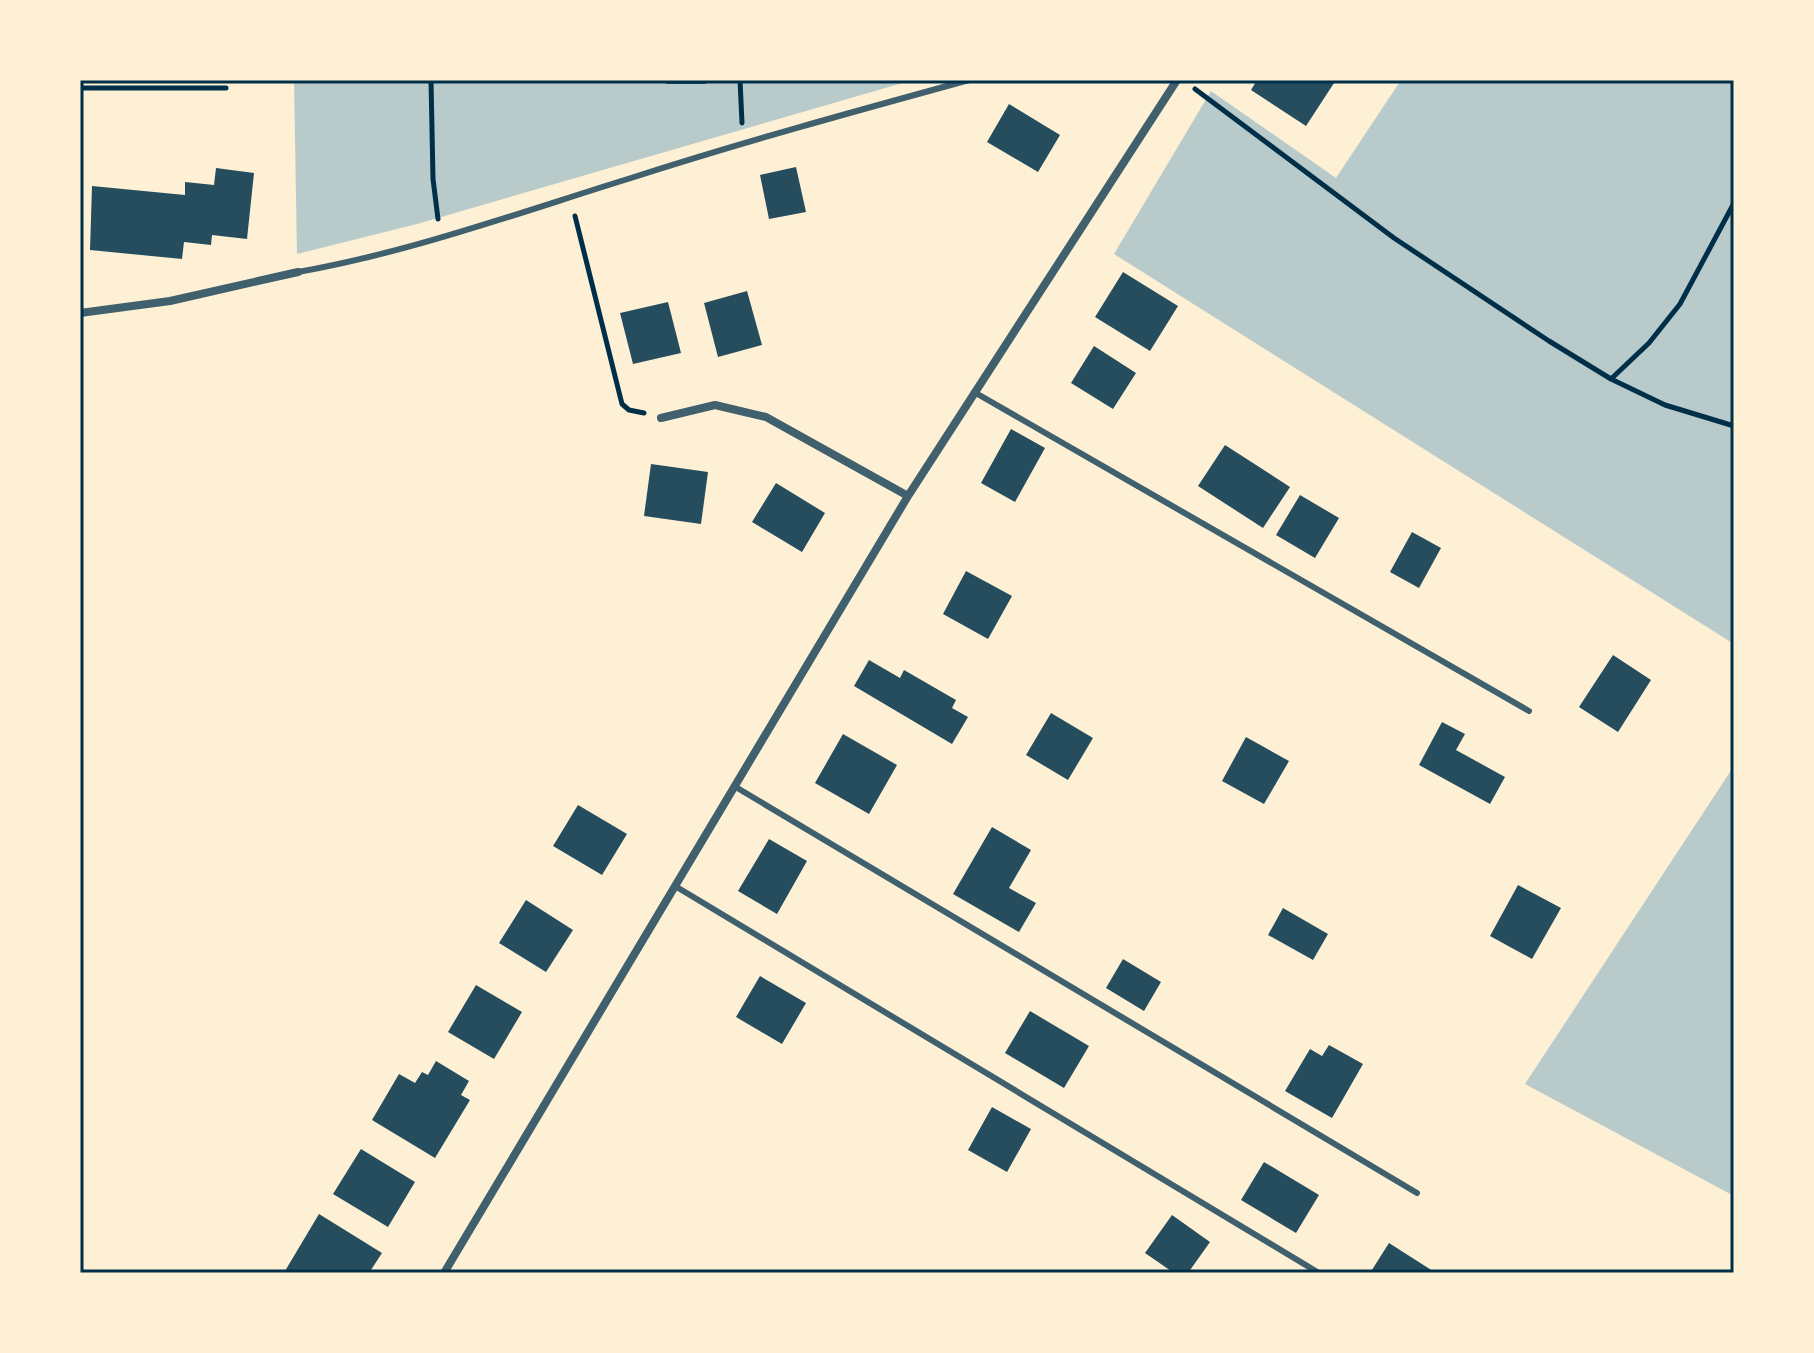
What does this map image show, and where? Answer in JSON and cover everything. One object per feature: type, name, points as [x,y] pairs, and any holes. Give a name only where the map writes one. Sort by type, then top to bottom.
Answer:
[{"type":"street","points":[[444,1273],[908,496],[1177,80]]},
{"type":"street","points":[[80,313],[170,301],[298,272]]},
{"type":"street","points":[[661,418],[715,405],[766,417],[908,496]]},
{"type":"lane","points":[[298,272],[441,237],[743,142],[969,80]]},
{"type":"lane","points":[[974,392],[1529,711]]},
{"type":"lane","points":[[734,786],[1417,1193]]},
{"type":"lane","points":[[675,886],[1319,1273]]},
{"type":"path","points":[[431,80],[433,179],[441,237]]},
{"type":"path","points":[[740,80],[743,142]]},
{"type":"path","points":[[1190,86],[1394,238],[1549,341],[1611,379],[1665,405],[1734,426]]},
{"type":"path","points":[[80,88],[226,88]]},
{"type":"path","points":[[569,197],[622,404],[629,410],[661,418]]},
{"type":"path","points":[[1611,379],[1649,343],[1680,304],[1734,203]]},
{"type":"shaded area","points":[[294,80],[913,80],[417,224],[297,254]]},
{"type":"shaded area","points":[[1401,80],[1734,80],[1734,644],[1114,254],[1211,91],[1336,178]]},
{"type":"shaded area","points":[[1734,766],[1734,1196],[1525,1084]]},
{"type":"building","points":[[666,80],[706,80],[706,84],[666,84]]},
{"type":"building","points":[[1257,80],[1336,80],[1306,126],[1251,90]]},
{"type":"building","points":[[1009,104],[1060,135],[1038,172],[987,142]]},
{"type":"building","points":[[796,167],[806,212],[769,219],[760,175]]},
{"type":"building","points":[[216,168],[254,173],[247,239],[212,235],[211,245],[184,242],[182,259],[90,250],[92,186],[185,195],[185,182],[214,185]]},
{"type":"building","points":[[1123,272],[1178,306],[1150,351],[1095,317]]},
{"type":"building","points":[[747,291],[762,345],[718,357],[704,303]]},
{"type":"building","points":[[668,302],[681,353],[633,364],[620,313]]},
{"type":"building","points":[[1094,346],[1136,373],[1113,409],[1071,383]]},
{"type":"building","points":[[1011,429],[1045,448],[1015,502],[981,483]]},
{"type":"building","points":[[1225,445],[1290,487],[1263,528],[1198,486]]},
{"type":"building","points":[[651,464],[708,472],[701,524],[644,516]]},
{"type":"building","points":[[776,483],[825,513],[802,552],[752,522]]},
{"type":"building","points":[[1300,495],[1339,518],[1315,558],[1276,535]]},
{"type":"building","points":[[1412,532],[1441,548],[1419,588],[1390,572]]},
{"type":"building","points":[[966,571],[1012,596],[988,639],[943,614]]},
{"type":"building","points":[[1613,655],[1651,680],[1618,732],[1579,707]]},
{"type":"building","points":[[869,660],[900,678],[904,670],[956,700],[952,708],[968,717],[952,744],[854,686]]},
{"type":"building","points":[[1051,713],[1093,738],[1068,780],[1026,755]]},
{"type":"building","points":[[1442,722],[1465,734],[1456,750],[1505,777],[1490,804],[1419,765]]},
{"type":"building","points":[[843,734],[897,765],[869,814],[815,783]]},
{"type":"building","points":[[1246,737],[1289,761],[1264,804],[1222,781]]},
{"type":"building","points":[[578,805],[627,834],[602,875],[553,846]]},
{"type":"building","points":[[992,827],[1031,850],[1009,888],[1036,903],[1019,932],[953,894]]},
{"type":"building","points":[[769,839],[807,861],[777,914],[738,891]]},
{"type":"building","points":[[1518,885],[1561,908],[1532,959],[1490,936]]},
{"type":"building","points":[[526,900],[573,930],[546,972],[499,943]]},
{"type":"building","points":[[1283,908],[1328,934],[1313,960],[1268,935]]},
{"type":"building","points":[[1123,959],[1161,982],[1144,1011],[1106,988]]},
{"type":"building","points":[[760,976],[806,1003],[782,1044],[736,1017]]},
{"type":"building","points":[[476,985],[522,1012],[494,1059],[448,1032]]},
{"type":"building","points":[[1030,1011],[1089,1046],[1064,1088],[1005,1053]]},
{"type":"building","points":[[1329,1045],[1363,1064],[1332,1118],[1285,1091],[1310,1049],[1322,1056]]},
{"type":"building","points":[[436,1061],[469,1081],[461,1095],[470,1100],[435,1158],[372,1120],[399,1074],[415,1083],[422,1072],[428,1075]]},
{"type":"building","points":[[992,1107],[1031,1129],[1007,1172],[968,1150]]},
{"type":"building","points":[[361,1149],[415,1182],[388,1227],[333,1194]]},
{"type":"building","points":[[1264,1162],[1319,1195],[1296,1233],[1241,1200]]},
{"type":"building","points":[[319,1214],[382,1253],[369,1273],[285,1271]]},
{"type":"building","points":[[1172,1215],[1210,1242],[1188,1273],[1174,1273],[1145,1253]]},
{"type":"building","points":[[1389,1243],[1436,1273],[1370,1273]]}]
